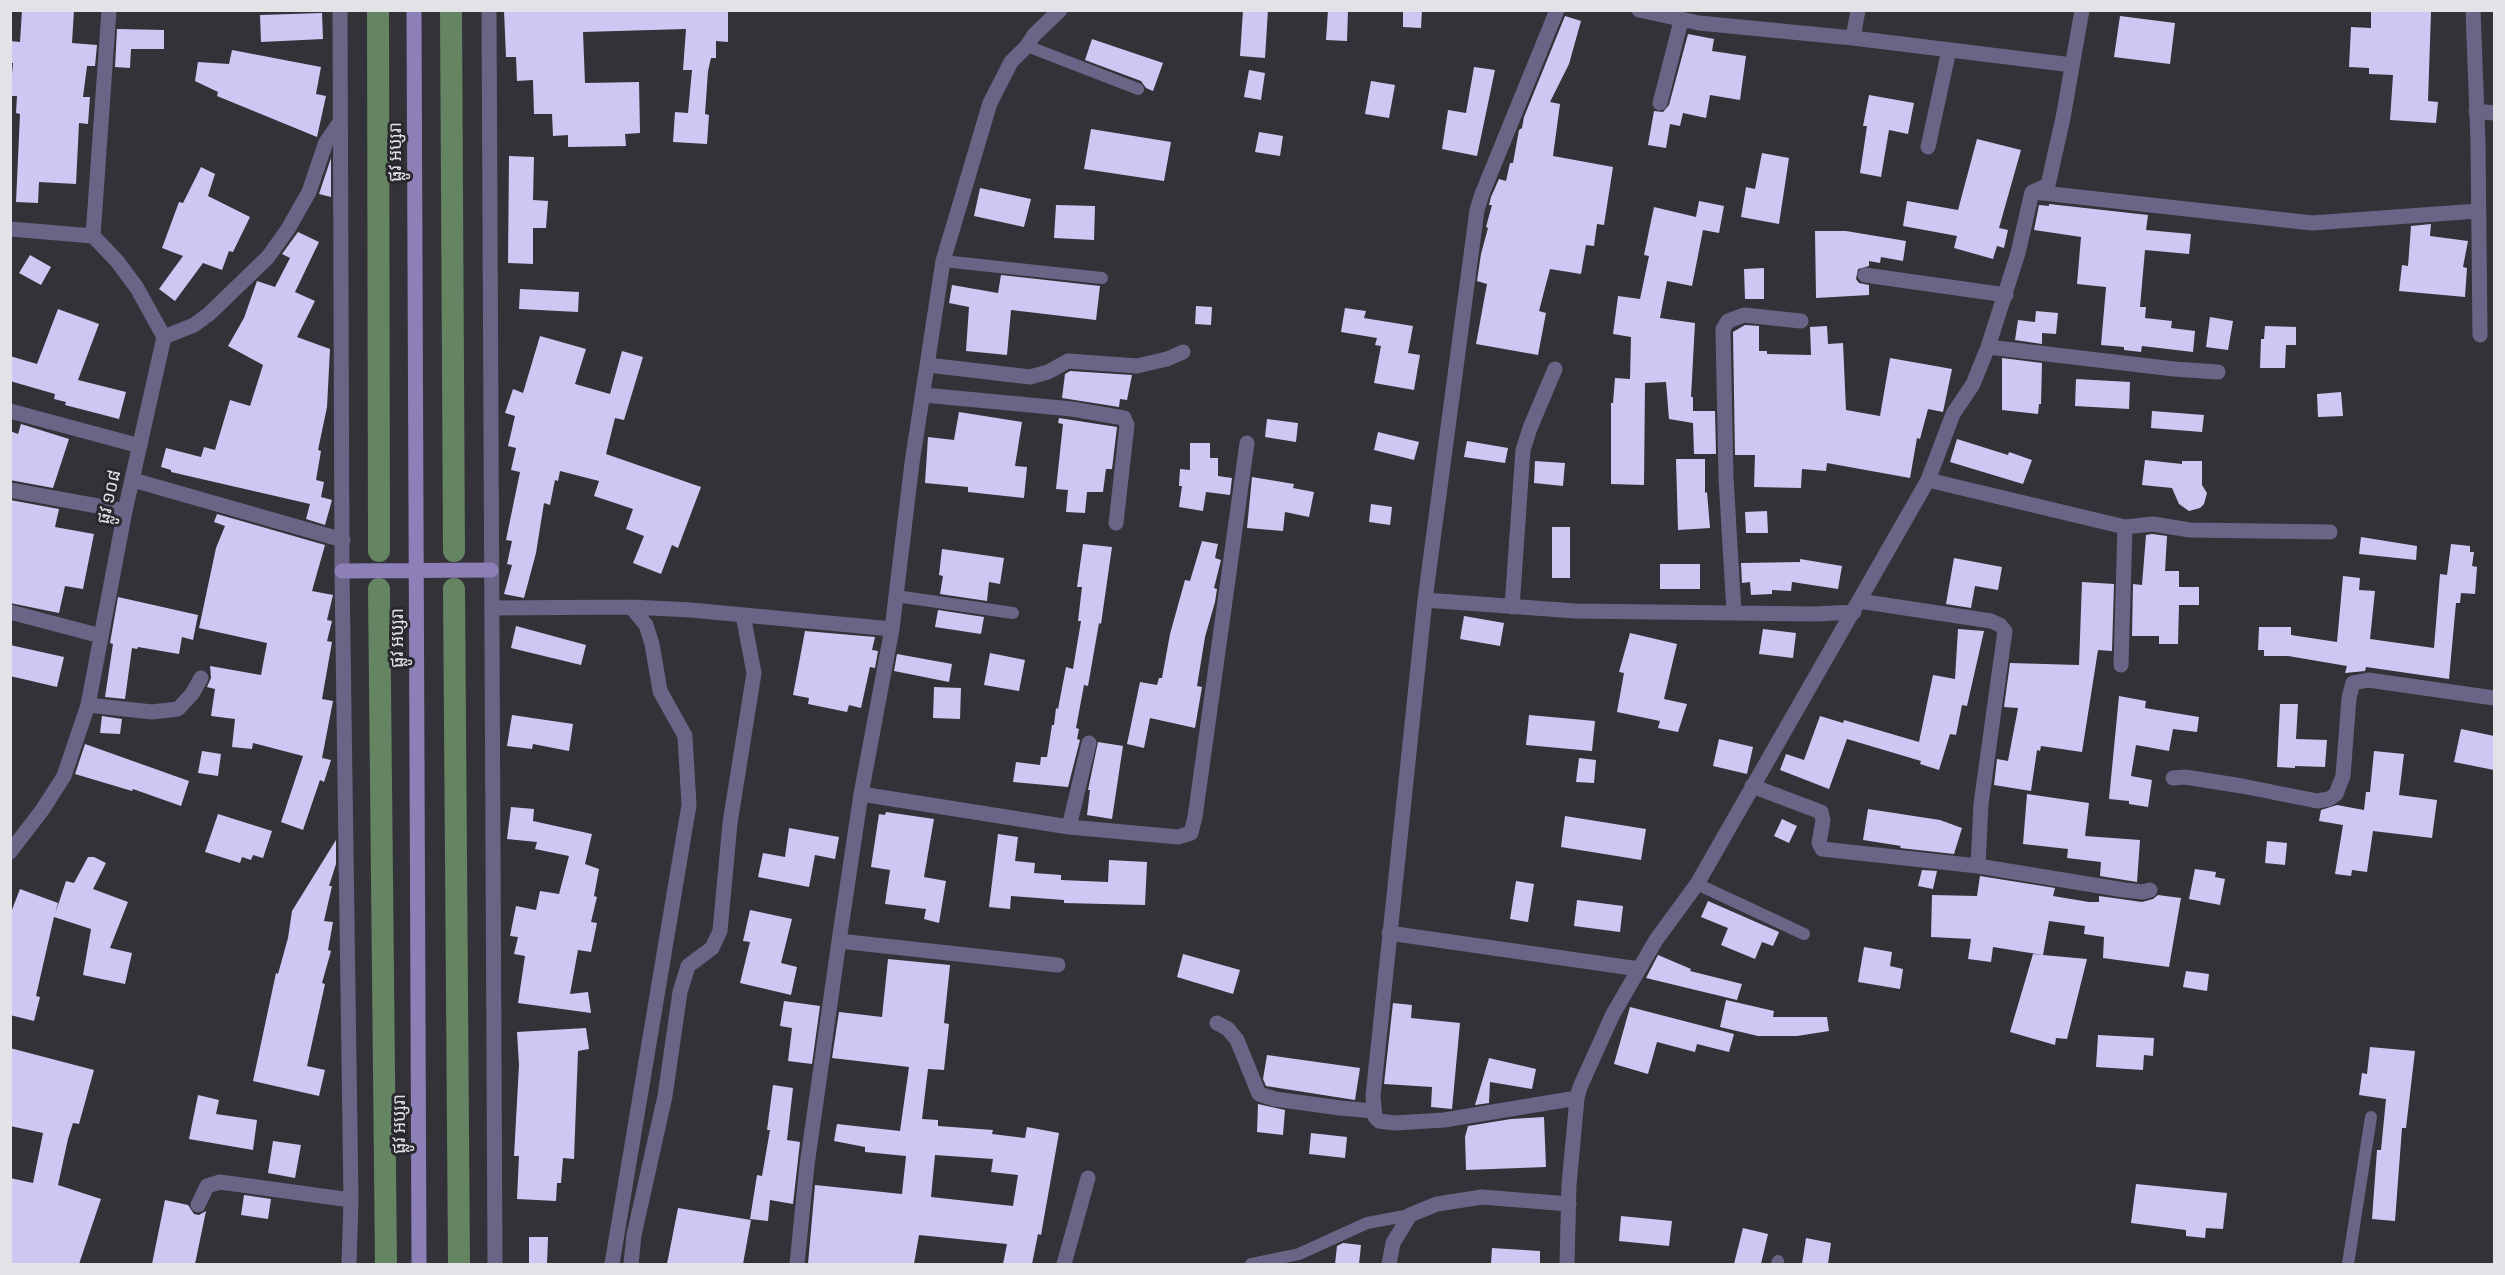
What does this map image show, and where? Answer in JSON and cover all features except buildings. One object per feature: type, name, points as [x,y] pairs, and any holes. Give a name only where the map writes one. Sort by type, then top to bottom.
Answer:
[{"type":"main road","name":"ផ្លូវ អប្សរា","points":[[414,10],[419,1264]]},
{"type":"main road","points":[[342,571],[491,570]]},
{"type":"street","points":[[93,236],[109,10]]},
{"type":"street","points":[[340,10],[342,571],[350,1264]]},
{"type":"street","points":[[489,10],[495,1264]]},
{"type":"street","points":[[797,1264],[807,1165],[839,941],[861,794],[892,629],[912,462],[943,261],[990,103],[1011,62],[1027,46],[1034,34],[1060,10]]},
{"type":"street","points":[[1557,10],[1477,210],[1425,600],[1373,1096],[1375,1117],[1379,1121],[1408,1123],[1444,1120],[1577,1098]]},
{"type":"street","points":[[1639,10],[1681,21],[1853,38],[2072,65]]},
{"type":"street","points":[[1853,38],[1858,10]]},
{"type":"street","points":[[2032,192],[2048,185],[2082,10]]},
{"type":"street","points":[[2473,10],[2480,335]]},
{"type":"street","points":[[1660,103],[1681,21]]},
{"type":"street","points":[[1928,147],[1949,50]]},
{"type":"street","points":[[2476,111],[2494,113]]},
{"type":"street","points":[[10,229],[93,236],[124,270],[164,337],[194,325],[209,314],[268,257],[288,229],[309,192],[326,142],[340,122]]},
{"type":"street","points":[[2032,192],[2312,223],[2478,211]]},
{"type":"street","points":[[1567,1264],[1577,1098],[1613,1014],[1656,940],[1697,884],[1928,480],[1953,414],[1973,384],[1988,347],[2006,295],[2032,192]]},
{"type":"street","points":[[1865,275],[2006,295]]},
{"type":"street","points":[[1734,612],[1726,478],[1723,329],[1728,321],[1744,315],[1801,321]]},
{"type":"street","name":"ផ្លូវ ១០៨","points":[[10,852],[43,809],[64,776],[87,705],[124,511],[133,480],[164,337]]},
{"type":"street","points":[[1988,347],[2163,368],[2218,372]]},
{"type":"street","points":[[928,365],[1030,377],[1048,372],[1068,362],[1137,366],[1167,359],[1183,352]]},
{"type":"street","points":[[1512,607],[1523,450],[1555,369]]},
{"type":"street","points":[[924,395],[1072,409],[1124,418],[1126,425],[1116,523]]},
{"type":"street","points":[[10,411],[140,446]]},
{"type":"street","points":[[861,794],[1069,827],[1178,837],[1191,833],[1247,443]]},
{"type":"street","points":[[133,480],[343,540]]},
{"type":"street","points":[[1928,480],[2125,527],[2152,524],[2190,530],[2330,532]]},
{"type":"street","points":[[10,490],[124,511]]},
{"type":"street","points":[[2121,665],[2125,527]]},
{"type":"street","points":[[1425,600],[1575,611],[1815,614],[1856,607],[1991,621],[2000,625],[2005,631],[1981,804],[1978,866]]},
{"type":"street","points":[[492,608],[631,607],[892,629]]},
{"type":"street","points":[[612,1264],[689,805],[685,736],[660,691],[652,644],[646,626],[631,607]]},
{"type":"street","points":[[10,612],[101,636]]},
{"type":"street","points":[[631,1264],[634,1235],[665,1096],[680,992],[688,966],[712,948],[720,931],[730,823],[754,673],[743,615]]},
{"type":"street","points":[[87,705],[152,712],[178,709],[192,694],[201,678]]},
{"type":"street","points":[[2173,778],[2185,777],[2242,786],[2318,801],[2329,799],[2336,794],[2343,776],[2349,698],[2353,682],[2368,680],[2494,698]]},
{"type":"street","points":[[1069,827],[1089,743]]},
{"type":"street","points":[[1752,786],[1821,813],[1823,820],[1819,843],[1822,849],[1978,866],[2124,890],[2143,892],[2150,890]]},
{"type":"street","points":[[1389,933],[1639,969]]},
{"type":"street","points":[[839,941],[1058,965]]},
{"type":"street","points":[[1217,1023],[1228,1029],[1237,1040],[1259,1094],[1275,1099],[1374,1110]]},
{"type":"street","points":[[1064,1264],[1088,1178]]},
{"type":"street","points":[[198,1205],[207,1186],[220,1182],[351,1200]]},
{"type":"street","points":[[1389,1264],[1393,1243],[1410,1215],[1437,1204],[1482,1197],[1569,1204]]},
{"type":"lane","points":[[1027,46],[1138,88]]},
{"type":"lane","points":[[943,261],[1102,278]]},
{"type":"lane","points":[[896,596],[1013,613]]},
{"type":"lane","points":[[1697,884],[1804,934]]},
{"type":"lane","points":[[2348,1264],[2371,1117]]},
{"type":"lane","points":[[1251,1264],[1299,1254],[1366,1223],[1410,1215]]},
{"type":"waterway","points":[[378,10],[379,551]]},
{"type":"waterway","points":[[451,10],[454,551]]},
{"type":"waterway","points":[[379,589],[386,1264]]},
{"type":"waterway","points":[[454,589],[459,1264]]}]
